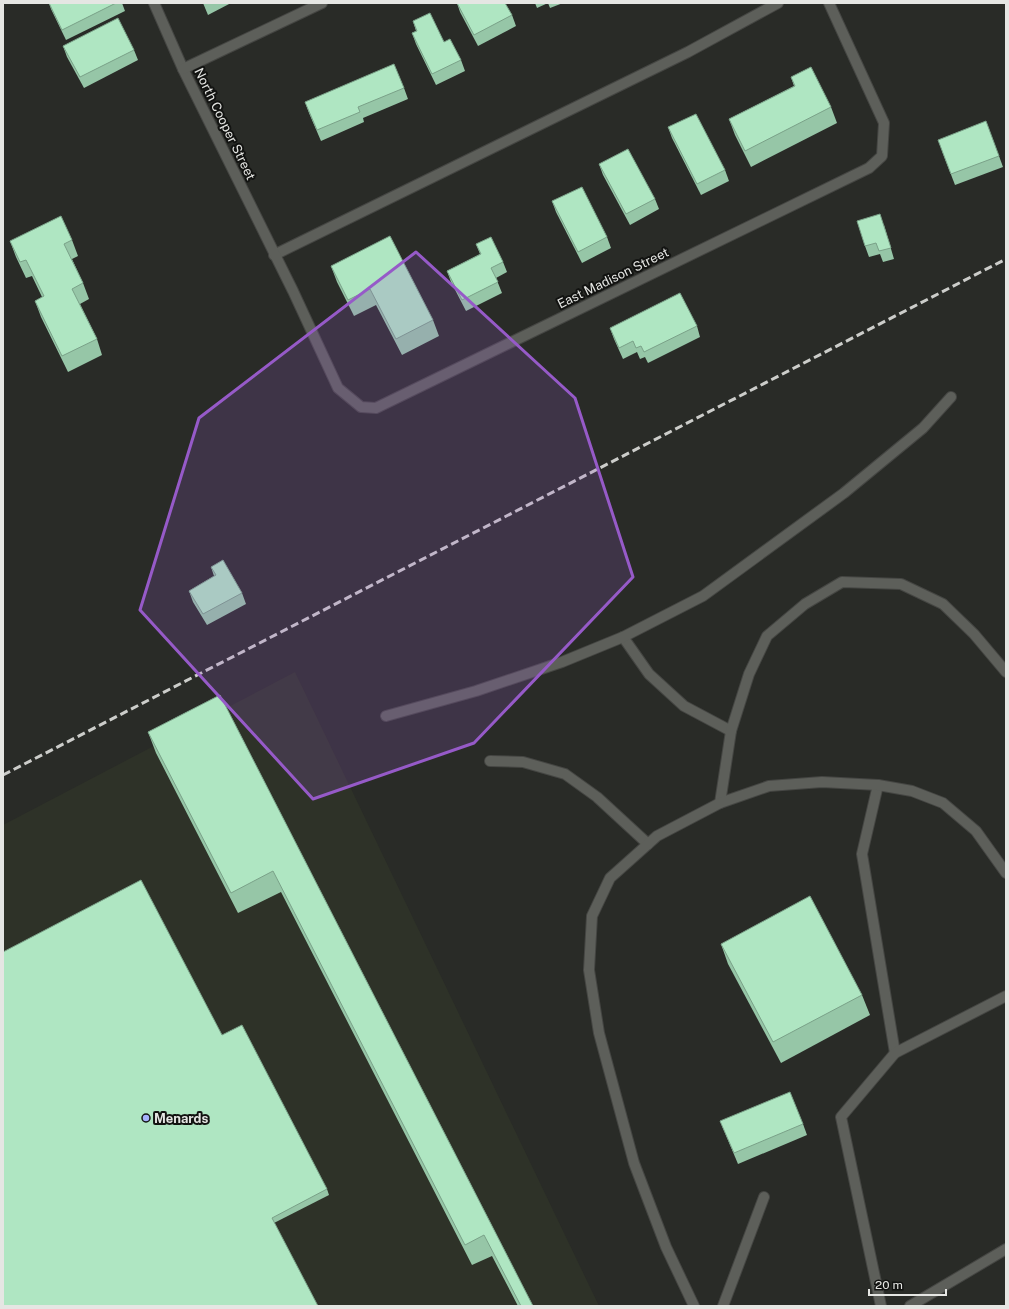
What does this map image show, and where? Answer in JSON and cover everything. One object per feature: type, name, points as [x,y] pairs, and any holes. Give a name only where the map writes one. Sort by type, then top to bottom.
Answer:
[{"type":"street","name":"North Cooper Street","points":[[154,3],[183,68],[274,255]]},
{"type":"street","points":[[183,68],[322,3]]},
{"type":"street","points":[[274,255],[688,52],[778,3]]},
{"type":"street","name":"East Madison Street","points":[[274,255],[293,291],[338,388],[361,406],[376,408],[869,168],[882,156],[884,123],[829,3]]},
{"type":"street","points":[[386,716],[483,689],[562,662],[622,637],[703,596],[844,493],[923,428],[951,398]]},
{"type":"street","points":[[720,803],[731,731],[748,674],[767,636],[805,604],[842,582],[901,584],[943,604],[974,634],[1006,672]]},
{"type":"street","points":[[622,637],[649,674],[684,706],[731,731]]},
{"type":"street","points":[[490,761],[523,762],[565,774],[597,797],[648,844]]},
{"type":"street","points":[[694,1306],[666,1247],[634,1163],[599,1033],[589,970],[592,916],[610,878],[657,836],[720,803],[769,786],[822,782],[878,785],[912,791],[943,803],[976,831],[1006,873]]},
{"type":"street","points":[[878,785],[862,854],[895,1053]]},
{"type":"street","points":[[881,1306],[841,1117],[895,1053],[1006,996]]},
{"type":"street","points":[[723,1306],[764,1197]]},
{"type":"street","points":[[910,1306],[1006,1249]]},
{"type":"highlighted area","points":[[416,252],[575,398],[633,577],[474,743],[313,799],[140,610],[199,418]]},
{"type":"shaded area","points":[[295,672],[599,1306],[3,1306],[3,825]]},
{"type":"building","points":[[49,3],[116,3],[62,30]]},
{"type":"building","points":[[457,3],[505,3],[512,15],[474,35]]},
{"type":"building","points":[[430,13],[444,42],[450,39],[461,60],[432,74],[412,33],[417,31],[413,21]]},
{"type":"building","points":[[118,18],[134,50],[80,77],[63,46]]},
{"type":"building","points":[[394,64],[404,88],[358,107],[360,112],[317,130],[305,102]]},
{"type":"building","points":[[811,67],[831,107],[745,151],[729,119],[795,86],[791,77]]},
{"type":"building","points":[[696,114],[725,170],[697,184],[668,127]]},
{"type":"building","points":[[986,121],[999,156],[951,174],[938,140]]},
{"type":"building","points":[[628,149],[655,199],[626,214],[599,164]]},
{"type":"building","points":[[582,187],[607,237],[578,252],[552,201]]},
{"type":"building","points":[[880,214],[891,248],[879,251],[876,243],[865,246],[857,221]]},
{"type":"building","points":[[61,216],[72,240],[64,244],[83,283],[72,289],[97,339],[62,356],[35,301],[44,296],[26,260],[20,262],[10,241]]},
{"type":"building","points":[[390,236],[433,320],[396,339],[370,289],[348,300],[331,266]]},
{"type":"building","points":[[491,237],[503,262],[491,268],[498,282],[462,300],[447,271],[481,254],[476,244]]},
{"type":"building","points":[[680,293],[697,326],[644,352],[641,346],[636,348],[633,341],[619,348],[610,328]]},
{"type":"building","points":[[223,560],[242,593],[203,614],[189,591],[216,575],[211,567]]},
{"type":"building","points":[[220,695],[533,1306],[521,1306],[484,1235],[465,1245],[273,871],[231,893],[148,732]]},
{"type":"building","name":"Menards","points":[[141,880],[222,1035],[242,1025],[327,1189],[272,1218],[318,1306],[3,1306],[3,952]]},
{"type":"building","points":[[810,896],[862,995],[773,1042],[721,944]]},
{"type":"building","points":[[790,1092],[803,1124],[734,1153],[720,1121]]},
{"type":"railway","points":[[3,775],[1006,259]]},
{"type":"place","name":"Menards","points":[[146,1118]]}]
